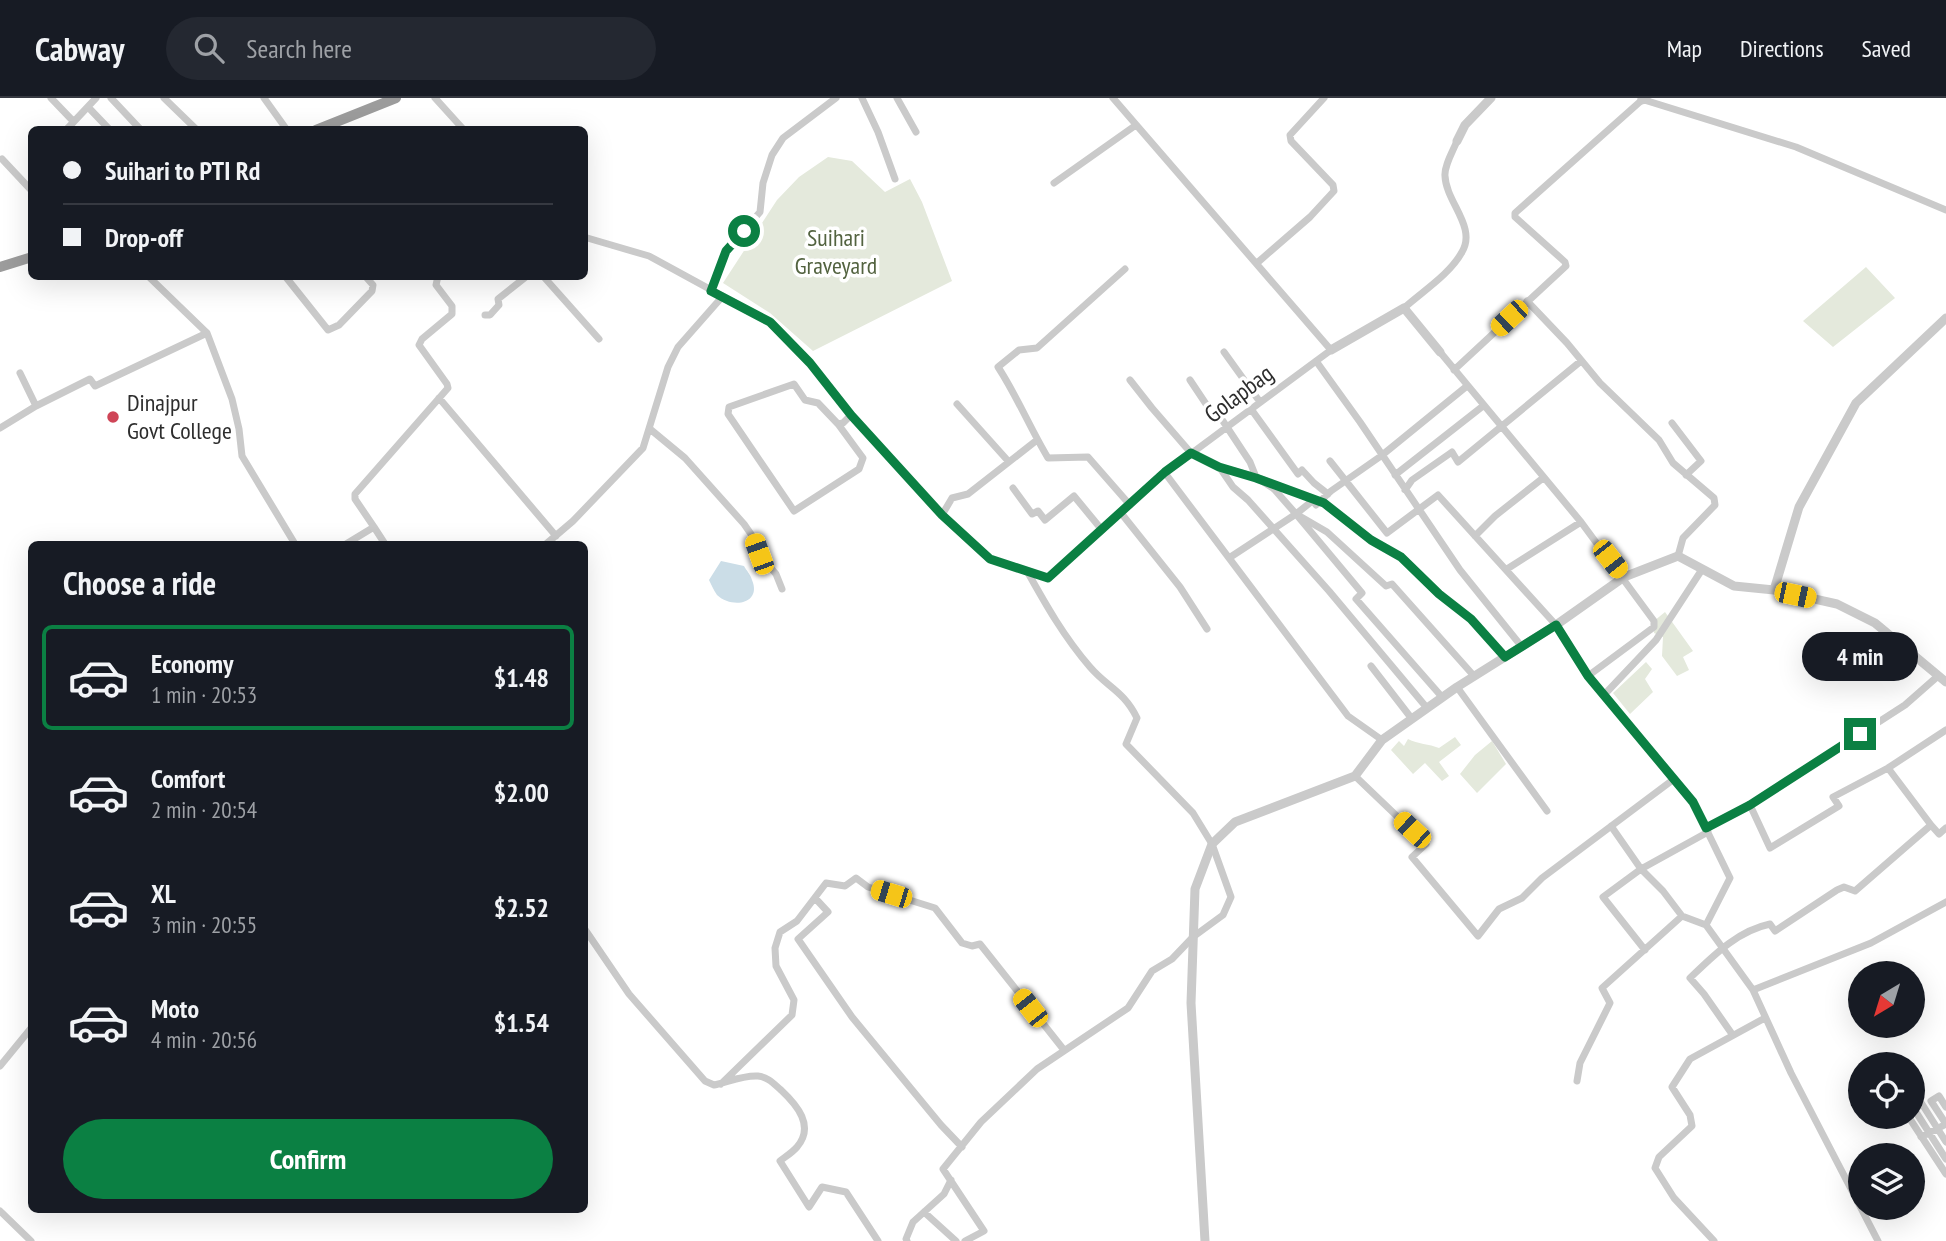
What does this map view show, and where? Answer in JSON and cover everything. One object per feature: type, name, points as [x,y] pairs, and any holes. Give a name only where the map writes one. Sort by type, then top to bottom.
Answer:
[{"type":"highway","points":[[324,126],[369,102],[396,98]]},
{"type":"highway","points":[[0,267],[28,258]]},
{"type":"street","points":[[51,98],[74,121]]},
{"type":"street","points":[[70,126],[96,98]]},
{"type":"street","points":[[111,98],[137,126]]},
{"type":"street","points":[[164,98],[193,126]]},
{"type":"street","points":[[264,98],[284,126]]},
{"type":"street","points":[[435,98],[460,126]]},
{"type":"street","points":[[711,291],[726,251],[760,212],[763,183],[772,155],[783,138],[836,98]]},
{"type":"street","points":[[862,98],[895,179]]},
{"type":"street","points":[[897,98],[916,132]]},
{"type":"street","points":[[1113,98],[1331,350],[1404,308],[1451,267],[1464,250],[1466,230],[1448,191],[1444,174],[1465,125],[1490,98]]},
{"type":"street","points":[[1257,263],[1310,217],[1334,191],[1333,185],[1290,141],[1290,135],[1324,98]]},
{"type":"street","points":[[1454,370],[1566,264],[1515,216],[1515,213],[1642,99],[1796,147],[1946,210]]},
{"type":"street","points":[[88,107],[106,126]]},
{"type":"street","points":[[1054,183],[1136,125]]},
{"type":"street","points":[[2,159],[28,187]]},
{"type":"street","name":"Golapbag","points":[[588,238],[649,256],[770,322],[810,363],[851,415],[942,515],[990,559],[1048,578],[1165,472],[1331,350]]},
{"type":"street","points":[[1125,269],[1037,348],[1019,350],[998,367],[1014,391],[1026,421],[1048,458],[1088,457],[1130,505]]},
{"type":"street","points":[[152,280],[207,332],[232,399],[242,456],[293,541]]},
{"type":"street","points":[[288,280],[328,330],[339,326],[372,291],[373,285],[369,280]]},
{"type":"street","points":[[383,541],[355,499],[355,494],[446,391],[447,384],[419,345],[422,339],[452,314],[452,306],[436,285],[437,280]]},
{"type":"street","points":[[485,314],[490,315],[499,305],[498,299],[522,280]]},
{"type":"street","points":[[547,280],[599,339]]},
{"type":"street","points":[[549,541],[573,521],[643,448],[668,367],[678,347],[722,297]]},
{"type":"street","points":[[1527,301],[1614,399],[1650,431],[1673,463],[1716,502],[1683,538],[1678,556]]},
{"type":"street","points":[[1404,308],[1581,522],[1654,621],[1654,627],[1588,676]]},
{"type":"street","points":[[1773,590],[1798,507],[1856,403],[1946,318]]},
{"type":"street","points":[[0,428],[36,406],[90,379],[96,386],[207,332]]},
{"type":"street","points":[[1224,352],[1260,402]]},
{"type":"street","points":[[1316,361],[1460,570],[1522,647]]},
{"type":"street","points":[[1405,490],[1412,480],[1451,452],[1458,462],[1581,361]]},
{"type":"street","points":[[20,373],[36,406]]},
{"type":"street","points":[[1130,380],[1191,453],[1219,467],[1320,502],[1371,540],[1401,557],[1439,594],[1471,619],[1505,657]]},
{"type":"street","points":[[1190,380],[1210,410],[1215,409],[1250,462],[1256,478],[1274,489],[1296,514],[1362,593],[1356,599],[1443,697]]},
{"type":"street","points":[[794,384],[805,400],[818,403],[838,424],[863,458],[859,469],[794,511],[728,415],[728,410],[729,407],[794,384]]},
{"type":"street","points":[[1230,558],[1311,502],[1316,505],[1468,386]]},
{"type":"street","points":[[439,398],[555,536]]},
{"type":"street","points":[[957,404],[1009,463]]},
{"type":"street","points":[[1395,475],[1483,405]]},
{"type":"street","points":[[1251,409],[1298,474],[1302,470],[1314,484],[1328,494]]},
{"type":"street","points":[[838,424],[851,415]]},
{"type":"street","points":[[1672,423],[1700,459],[1700,463],[1686,475]]},
{"type":"street","points":[[650,429],[685,458],[744,524],[753,537],[759,554],[776,574],[782,589]]},
{"type":"street","points":[[942,515],[952,498],[968,494],[1037,440]]},
{"type":"street","points":[[1329,461],[1387,533],[1438,495],[1556,625],[1588,676],[1693,802],[1730,878],[1706,925]]},
{"type":"street","points":[[1219,467],[1233,487],[1248,500],[1329,591],[1427,708]]},
{"type":"street","points":[[1165,472],[1348,716],[1382,740]]},
{"type":"street","points":[[1475,536],[1495,516],[1543,478]]},
{"type":"street","points":[[1013,488],[1032,514],[1038,511],[1045,520],[1074,496],[1102,530]]},
{"type":"street","points":[[1121,513],[1180,587],[1207,629]]},
{"type":"street","points":[[1296,514],[1327,532],[1386,586],[1392,584],[1474,676]]},
{"type":"street","points":[[1507,569],[1581,522]]},
{"type":"street","points":[[351,541],[374,527]]},
{"type":"street","points":[[1645,950],[1603,897],[1641,869],[1750,805],[1942,679],[1875,624],[1837,604],[1773,590],[1734,586],[1678,556]]},
{"type":"street","points":[[1205,1241],[1191,1003],[1195,889],[1212,844],[1235,822],[1355,776],[1382,740],[1457,687],[1556,625],[1624,577],[1678,556]]},
{"type":"street","points":[[965,1241],[984,1231],[943,1169],[981,1122],[1037,1069],[1128,1008],[1152,971],[1172,959],[1193,937],[1223,915],[1231,897],[1212,844],[1193,813],[1126,744],[1137,718],[1129,701],[1091,669],[1056,623],[1027,571]]},
{"type":"street","points":[[1604,695],[1656,640],[1702,571]]},
{"type":"street","points":[[1371,666],[1412,719]]},
{"type":"street","points":[[1457,687],[1547,811]]},
{"type":"street","points":[[1750,805],[1770,848],[1839,806],[1833,797],[1888,768],[1946,730]]},
{"type":"street","points":[[1888,768],[1938,834],[1946,828]]},
{"type":"street","points":[[1355,776],[1426,844],[1412,857],[1478,936],[1499,909],[1522,898],[1542,878],[1674,779]]},
{"type":"street","points":[[1732,1034],[1690,978],[1722,948],[1747,931],[1770,924],[1775,931],[1844,887],[1855,891],[1931,825]]},
{"type":"street","points":[[1611,826],[1641,869],[1663,891],[1682,916],[1706,925],[1753,990],[1815,1122],[1878,1241]]},
{"type":"street","points":[[721,1084],[792,1014],[794,1000],[776,966],[775,948],[780,932],[797,921],[826,883],[845,886],[856,877],[868,887],[935,908],[962,943],[972,946],[980,944],[1064,1050]]},
{"type":"street","points":[[815,898],[828,912],[798,939],[852,1017],[962,1147]]},
{"type":"street","points":[[1753,990],[1871,943],[1946,902]]},
{"type":"street","points":[[1577,1082],[1580,1063],[1610,1003],[1602,988],[1682,916]]},
{"type":"street","points":[[588,934],[629,995],[705,1081],[714,1085],[746,1077],[767,1078],[790,1098],[804,1117],[804,1129],[798,1147],[780,1161],[809,1207],[822,1187],[846,1192],[878,1241]]},
{"type":"street","points":[[1714,1241],[1674,1198],[1655,1168],[1659,1157],[1692,1126],[1690,1115],[1672,1087],[1690,1059],[1765,1018]]},
{"type":"street","points":[[0,1066],[28,1032]]},
{"type":"street","points":[[1921,1138],[1946,1124],[1939,1096]]},
{"type":"street","points":[[1937,1163],[1946,1158],[1944,1143],[1926,1119],[1943,1109]]},
{"type":"street","points":[[1916,1129],[1946,1175]]},
{"type":"street","points":[[1929,1150],[1944,1143]]},
{"type":"street","points":[[907,1241],[913,1222],[944,1194],[951,1181]]},
{"type":"street","points":[[0,1211],[31,1241]]},
{"type":"street","points":[[924,1212],[956,1241]]},
{"type":"green space","name":"Suihari Graveyard","points":[[828,157],[852,161],[885,192],[910,179],[922,202],[952,281],[813,351],[770,313],[723,283],[777,200],[799,177]]},
{"type":"green space","points":[[1866,267],[1895,298],[1833,347],[1803,321]]},
{"type":"green space","points":[[1665,612],[1693,651],[1683,657],[1689,670],[1677,676],[1662,656],[1663,637],[1654,633],[1654,621]]},
{"type":"green space","points":[[1646,662],[1652,669],[1645,679],[1653,692],[1630,714],[1613,693]]},
{"type":"green space","points":[[1455,737],[1461,745],[1439,762],[1449,776],[1442,781],[1425,763],[1413,774],[1391,750],[1399,741],[1404,746],[1408,739],[1439,748]]},
{"type":"green space","points":[[1492,741],[1506,764],[1477,793],[1460,774],[1475,755]]},
{"type":"water","points":[[721,561],[744,566],[754,588],[749,599],[737,603],[717,595],[709,580]]},
{"type":"place","name":"Dinajpur Govt College","points":[[113,417]]},
{"type":"route","points":[[744,231],[726,251],[711,291],[770,322],[810,363],[851,415],[942,515],[990,559],[1048,578],[1165,472],[1191,453],[1219,467],[1324,503],[1371,540],[1401,557],[1439,594],[1471,619],[1505,657],[1556,625],[1588,676],[1693,802],[1706,828],[1750,805],[1860,734]]}]
